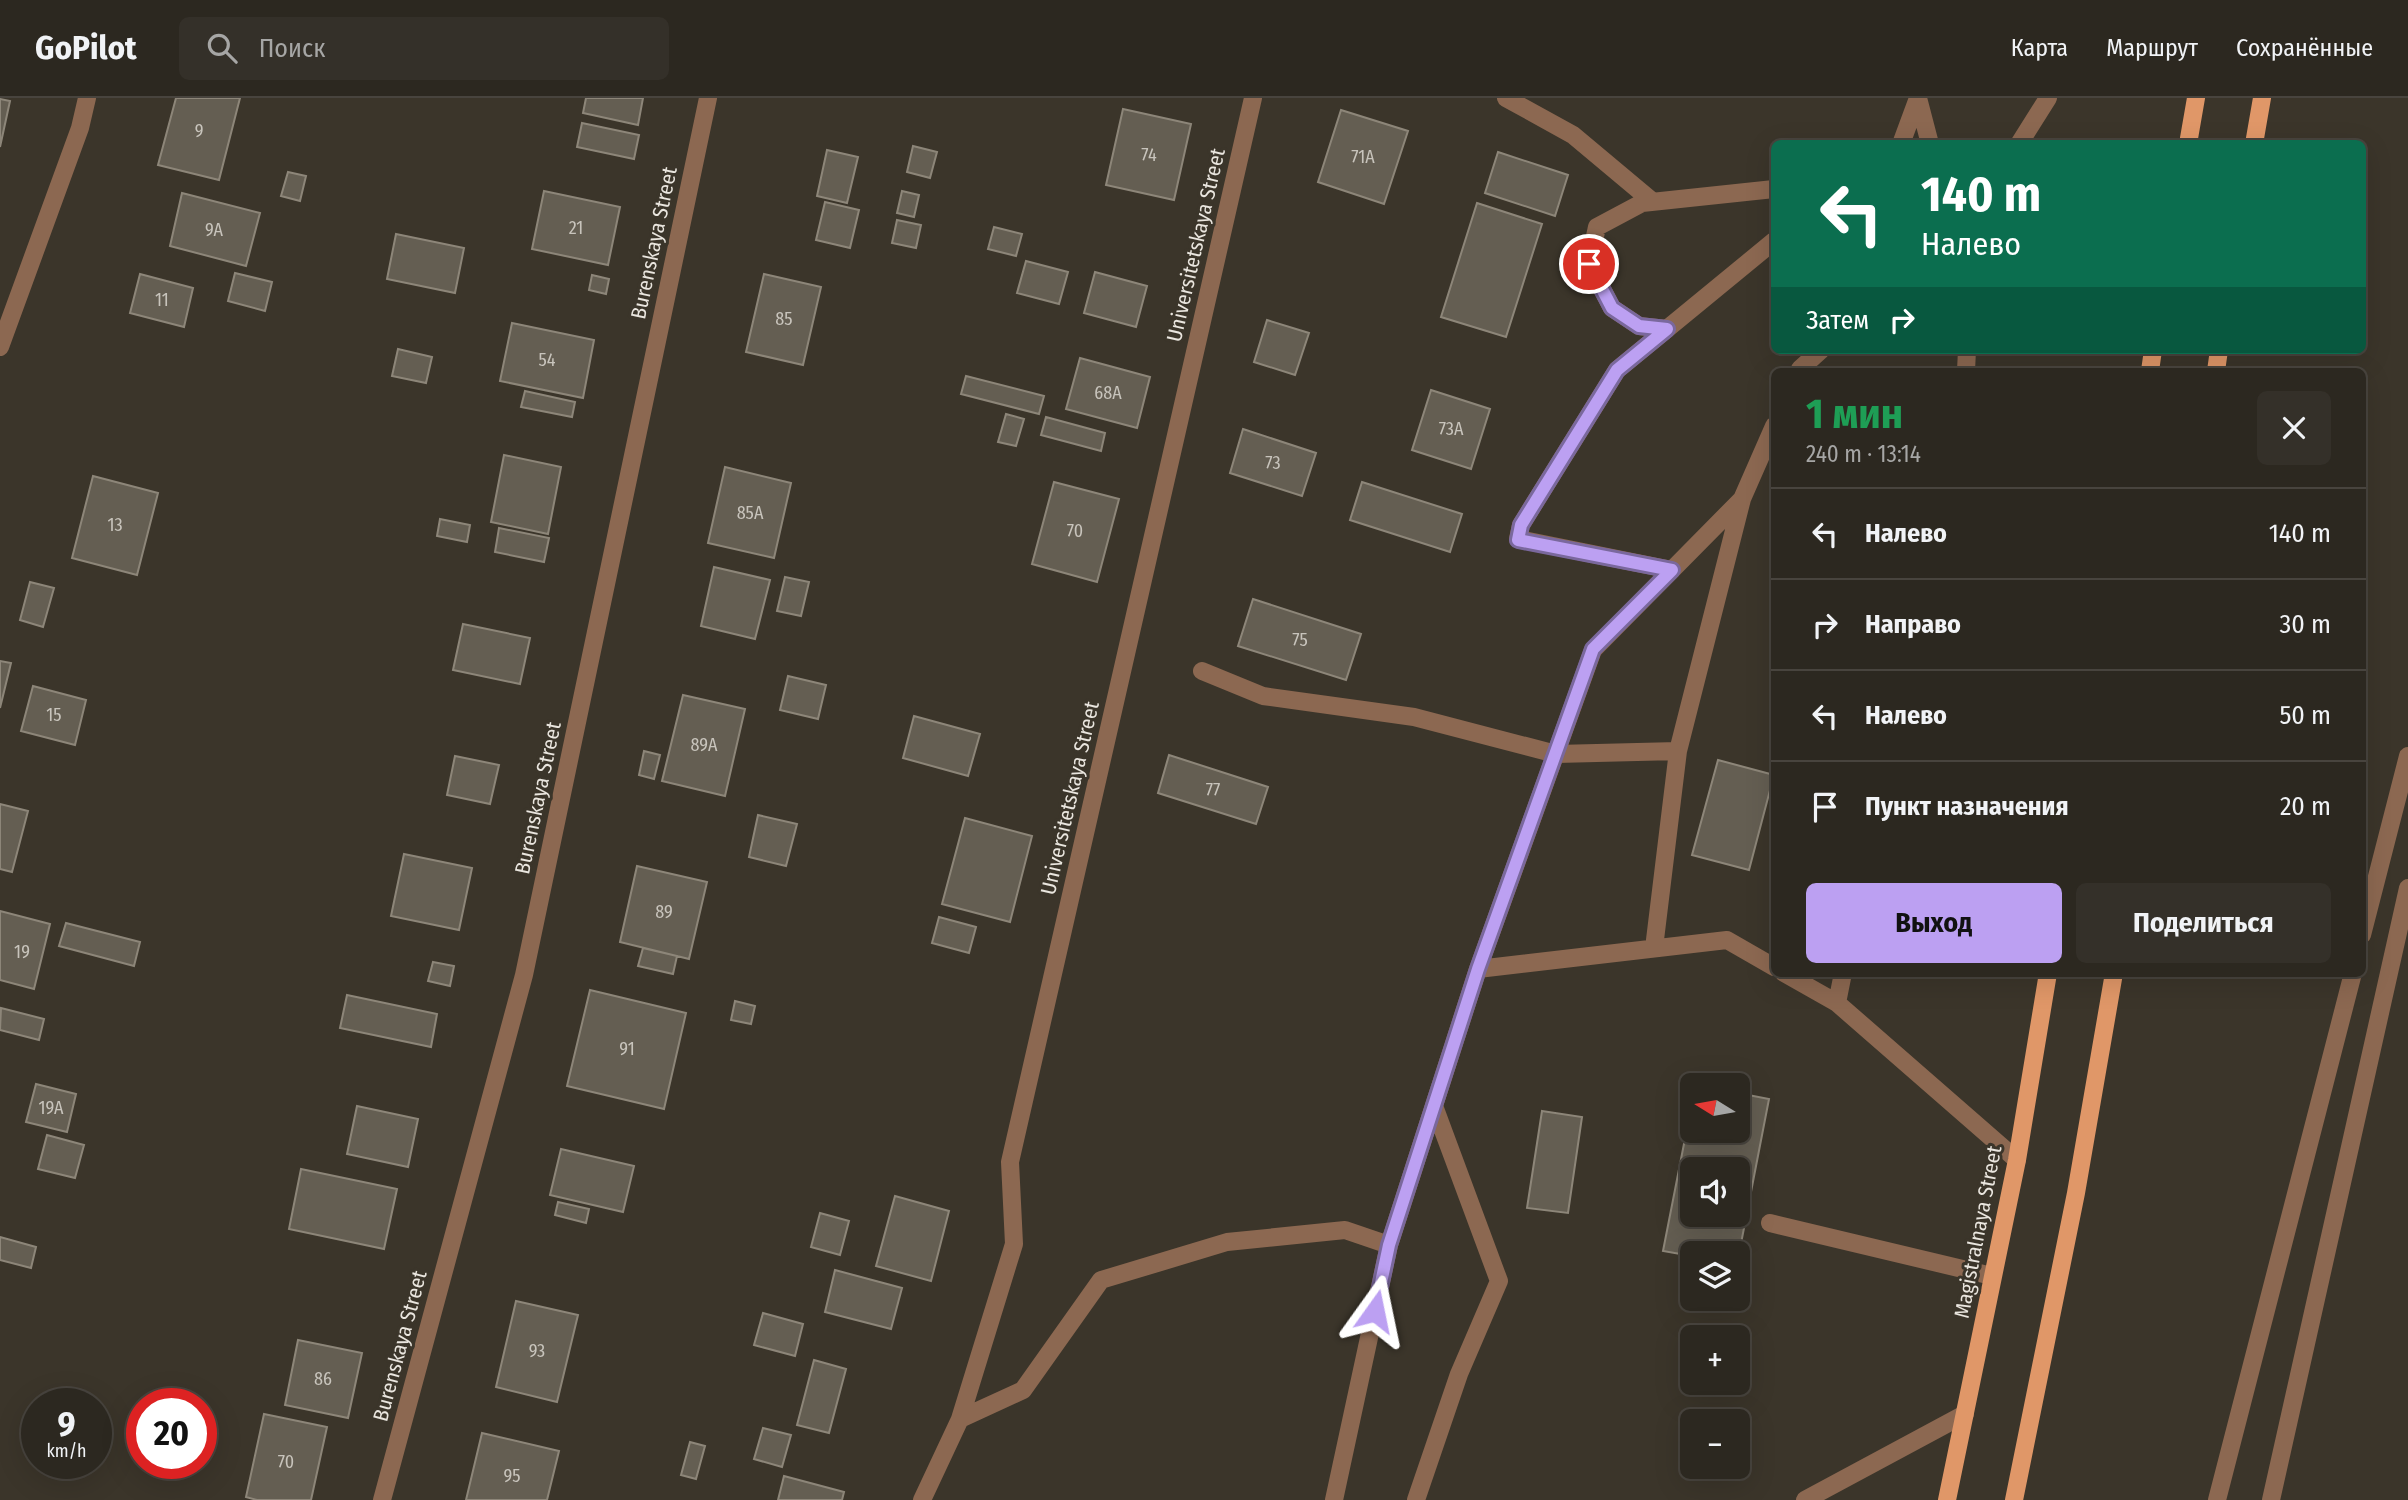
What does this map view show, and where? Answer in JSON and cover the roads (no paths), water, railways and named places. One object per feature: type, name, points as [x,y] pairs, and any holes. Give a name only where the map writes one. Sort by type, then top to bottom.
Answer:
[{"type":"main road","points":[[2189,140],[2196,98]]},
{"type":"main road","points":[[2255,140],[2262,98]]},
{"type":"main road","name":"Magistralnaya Street","points":[[1947,1500],[2017,1160],[2047,977]]},
{"type":"main road","points":[[2014,1500],[2076,1194],[2113,977]]},
{"type":"street","points":[[0,347],[80,128],[86,98]]},
{"type":"street","name":"Burenskaya Street","points":[[382,1500],[524,975],[708,98]]},
{"type":"street","name":"Universitetskaya Street","points":[[922,1500],[960,1419],[1014,1244],[1010,1162],[1252,98]]},
{"type":"street","points":[[1506,98],[1573,135],[1653,202]]},
{"type":"street","points":[[1900,140],[1918,98]]},
{"type":"street","points":[[1918,98],[1929,140]]},
{"type":"street","points":[[2022,140],[2048,98]]},
{"type":"street","points":[[1667,329],[1639,326],[1612,308],[1589,264],[1597,227],[1642,203],[1771,189]]},
{"type":"street","points":[[1672,570],[1518,540],[1521,525],[1617,370],[1771,243]]},
{"type":"street","points":[[1802,368],[1817,354]]},
{"type":"street","points":[[1654,948],[1678,751],[1742,499],[1771,433]]},
{"type":"street","points":[[1334,1500],[1389,1245],[1478,969],[1593,649],[1742,499]]},
{"type":"street","points":[[1202,671],[1263,696],[1414,717],[1556,754],[1678,751]]},
{"type":"street","points":[[2366,919],[2408,756]]},
{"type":"street","points":[[2272,1500],[2408,888]]},
{"type":"street","points":[[1478,969],[1727,940],[1771,965]]},
{"type":"street","points":[[1791,977],[1837,1003],[2017,1160]]},
{"type":"street","points":[[1837,1003],[1842,977]]},
{"type":"street","points":[[2217,1500],[2352,977]]},
{"type":"street","points":[[1416,1500],[1460,1374],[1499,1281],[1434,1106]]},
{"type":"street","points":[[1770,1223],[1993,1276]]},
{"type":"street","points":[[960,1419],[1023,1390],[1101,1280],[1227,1242],[1345,1230],[1389,1245]]},
{"type":"street","points":[[1805,1500],[1965,1414]]}]
